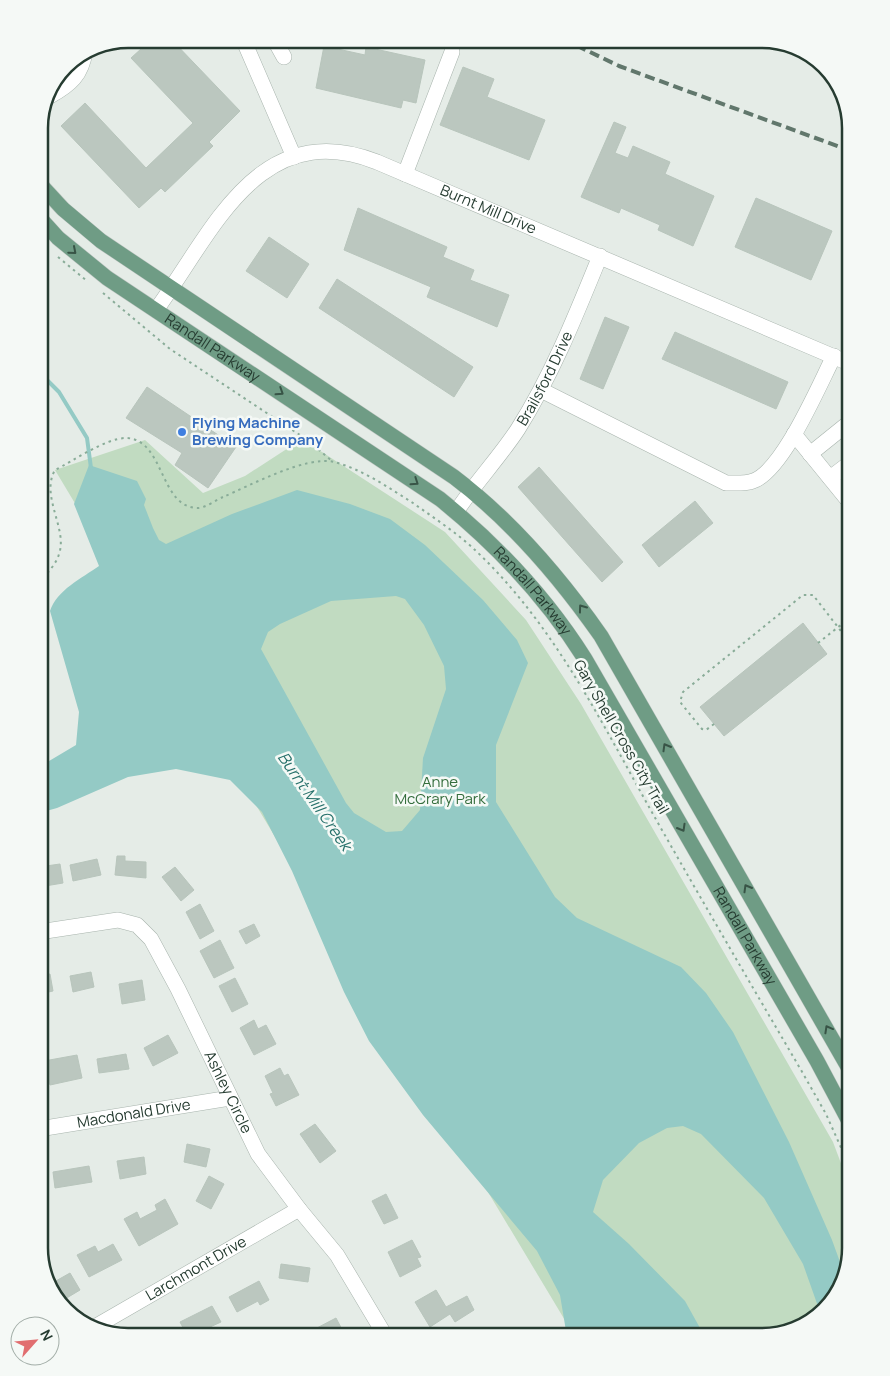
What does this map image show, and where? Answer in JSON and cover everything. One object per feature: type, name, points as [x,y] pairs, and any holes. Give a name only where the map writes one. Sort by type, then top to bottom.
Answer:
[{"type":"main road","name":"Randall Parkway","points":[[48,192],[81,225],[171,290],[371,420],[471,490],[534,550],[569,591],[601,636],[842,1056]]},
{"type":"main road","name":"Randall Parkway","points":[[48,227],[91,267],[368,450],[456,512],[523,576],[574,640],[812,1052],[842,1109]]},
{"type":"street","points":[[246,47],[294,157]]},
{"type":"street","points":[[279,47],[284,57]]},
{"type":"street","points":[[405,174],[452,52]]},
{"type":"street","points":[[56,93],[71,84],[77,77],[82,61]]},
{"type":"street","name":"Burnt Mill Drive","points":[[156,310],[171,290],[218,216],[240,190],[262,173],[294,157],[320,150],[350,153],[405,174],[842,360]]},
{"type":"street","name":"Brailsford Drive","points":[[456,512],[516,431],[541,390],[600,256]]},
{"type":"street","points":[[541,390],[726,483],[754,481],[770,470],[794,434],[834,356]]},
{"type":"street","points":[[810,454],[842,428]]},
{"type":"street","points":[[794,434],[842,493]]},
{"type":"street","points":[[830,478],[842,469]]},
{"type":"street","name":"Ashley Circle","points":[[47,931],[105,921],[127,921],[137,925],[158,950],[258,1154],[299,1209],[337,1255],[381,1328]]},
{"type":"street","name":"Macdonald Drive","points":[[47,1128],[230,1098]]},
{"type":"street","name":"Larchmont Drive","points":[[100,1324],[299,1209]]},
{"type":"path","points":[[58,257],[93,285]]},
{"type":"path","points":[[100,291],[170,349],[306,439],[332,461]]},
{"type":"path","name":"Gary Shell Cross City Trail","points":[[48,571],[60,553],[60,537],[51,495],[51,478],[55,470],[111,441],[126,438],[134,440],[149,451],[161,469],[172,494],[181,504],[199,508],[286,470],[318,461],[332,461],[361,472],[395,492],[439,522],[474,549],[507,582],[536,618],[582,689],[826,1114],[842,1150]]},
{"type":"path","points":[[714,724],[706,730],[702,729],[680,702],[683,692],[803,595],[812,595],[842,632]]},
{"type":"path","points":[[818,643],[842,624]]},
{"type":"green space","name":"Anne McCrary Park","points":[[302,439],[445,532],[526,620],[581,704],[833,1142],[842,1166],[842,1259],[838,1275],[829,1293],[807,1315],[784,1326],[773,1328],[570,1328],[55,470],[145,440],[203,493],[245,476]]},
{"type":"water","name":"Anne McCrary Park","points":[[89,465],[137,481],[146,499],[144,505],[153,528],[159,540],[166,544],[232,514],[297,490],[350,504],[390,519],[425,545],[483,600],[517,640],[528,663],[496,745],[496,802],[555,897],[577,918],[681,967],[706,993],[733,1032],[789,1142],[841,1264],[834,1284],[818,1306],[803,1264],[764,1198],[701,1134],[683,1126],[667,1128],[639,1143],[603,1180],[593,1212],[629,1244],[685,1301],[700,1328],[566,1328],[560,1295],[537,1251],[423,1115],[369,1041],[344,992],[292,871],[262,812],[230,780],[176,769],[128,777],[47,811],[47,762],[76,745],[79,712],[50,611],[53,604],[64,591],[99,566],[74,504]],"holes":[[[396,596],[405,599],[424,625],[444,666],[446,689],[423,758],[420,810],[402,831],[386,832],[354,813],[346,803],[261,649],[268,632],[280,624],[331,601]]]},
{"type":"building","points":[[143,47],[179,47],[240,111],[209,142],[213,146],[165,192],[161,188],[139,208],[61,126],[85,103],[146,168],[193,123],[131,58]]},
{"type":"building","points":[[324,47],[365,55],[366,47],[368,47],[425,60],[416,103],[403,100],[401,108],[316,88]]},
{"type":"building","points":[[463,67],[494,79],[487,97],[545,120],[529,160],[440,125]]},
{"type":"building","points":[[614,122],[626,127],[615,153],[628,158],[633,146],[670,162],[665,174],[714,196],[693,246],[658,230],[660,225],[621,208],[619,213],[581,197]]},
{"type":"building","points":[[756,198],[832,231],[811,280],[735,247]]},
{"type":"building","points":[[358,208],[447,247],[443,257],[474,270],[470,280],[509,295],[497,327],[427,297],[431,287],[344,250]]},
{"type":"building","points":[[269,237],[309,264],[287,298],[246,271]]},
{"type":"building","points":[[337,279],[473,367],[454,397],[319,308]]},
{"type":"building","points":[[605,317],[629,327],[603,389],[580,379]]},
{"type":"building","points":[[675,332],[788,382],[776,409],[662,359]]},
{"type":"building","name":"Flying Machine Brewing Company","points":[[147,387],[236,447],[208,488],[175,465],[182,453],[126,418]]},
{"type":"building","points":[[539,467],[623,562],[602,582],[518,487]]},
{"type":"building","points":[[695,501],[713,523],[659,567],[642,545]]},
{"type":"building","points":[[803,623],[827,654],[724,736],[700,707]]},
{"type":"building","points":[[117,856],[125,856],[125,861],[146,862],[146,878],[115,875]]},
{"type":"building","points":[[97,859],[101,875],[73,881],[70,865]]},
{"type":"building","points":[[60,864],[63,883],[47,886],[47,866]]},
{"type":"building","points":[[175,867],[194,890],[181,901],[162,877]]},
{"type":"building","points":[[200,904],[214,931],[200,939],[186,912]]},
{"type":"building","points":[[254,924],[260,936],[246,944],[239,931]]},
{"type":"building","points":[[220,940],[234,968],[214,978],[200,951]]},
{"type":"building","points":[[91,972],[94,987],[73,992],[70,976]]},
{"type":"building","points":[[50,974],[53,991],[47,992],[47,975]]},
{"type":"building","points":[[235,978],[248,1004],[232,1012],[219,986]]},
{"type":"building","points":[[142,980],[145,1000],[122,1004],[119,984]]},
{"type":"building","points":[[254,1020],[258,1029],[266,1025],[276,1044],[254,1055],[240,1028]]},
{"type":"building","points":[[168,1035],[178,1053],[153,1066],[144,1048]]},
{"type":"building","points":[[126,1054],[129,1069],[99,1073],[97,1059]]},
{"type":"building","points":[[77,1055],[82,1078],[50,1085],[47,1074],[47,1060]]},
{"type":"building","points":[[280,1068],[284,1076],[288,1074],[299,1095],[276,1106],[270,1094],[273,1093],[265,1076]]},
{"type":"building","points":[[315,1124],[336,1151],[320,1163],[300,1134]]},
{"type":"building","points":[[187,1144],[210,1149],[206,1167],[184,1162]]},
{"type":"building","points":[[144,1157],[146,1174],[120,1179],[117,1161]]},
{"type":"building","points":[[89,1166],[92,1182],[55,1188],[53,1172]]},
{"type":"building","points":[[209,1176],[224,1184],[211,1209],[196,1201]]},
{"type":"building","points":[[386,1194],[398,1218],[384,1224],[372,1201]]},
{"type":"building","points":[[165,1199],[178,1224],[139,1246],[124,1219],[137,1212],[140,1219],[157,1210],[155,1205]]},
{"type":"building","points":[[412,1240],[421,1257],[417,1258],[421,1266],[400,1277],[388,1252]]},
{"type":"building","points":[[113,1244],[122,1260],[89,1277],[77,1255],[95,1246],[98,1252]]},
{"type":"building","points":[[281,1264],[310,1268],[308,1282],[279,1278]]},
{"type":"building","points":[[70,1273],[80,1290],[65,1299],[55,1282]]},
{"type":"building","points":[[259,1281],[269,1300],[260,1305],[258,1301],[237,1312],[229,1297]]},
{"type":"building","points":[[436,1290],[446,1307],[467,1296],[474,1310],[455,1322],[450,1314],[430,1327],[415,1302]]},
{"type":"building","points":[[212,1306],[221,1322],[208,1328],[183,1328],[180,1322]]},
{"type":"building","points":[[336,1318],[341,1328],[317,1328]]},
{"type":"waterway","name":"Burnt Mill Creek","points":[[48,381],[59,392],[87,438],[91,468]]},
{"type":"railway","points":[[581,48],[619,66],[842,148]]},
{"type":"place","name":"Flying Machine Brewing Company","points":[[182,432]]}]
